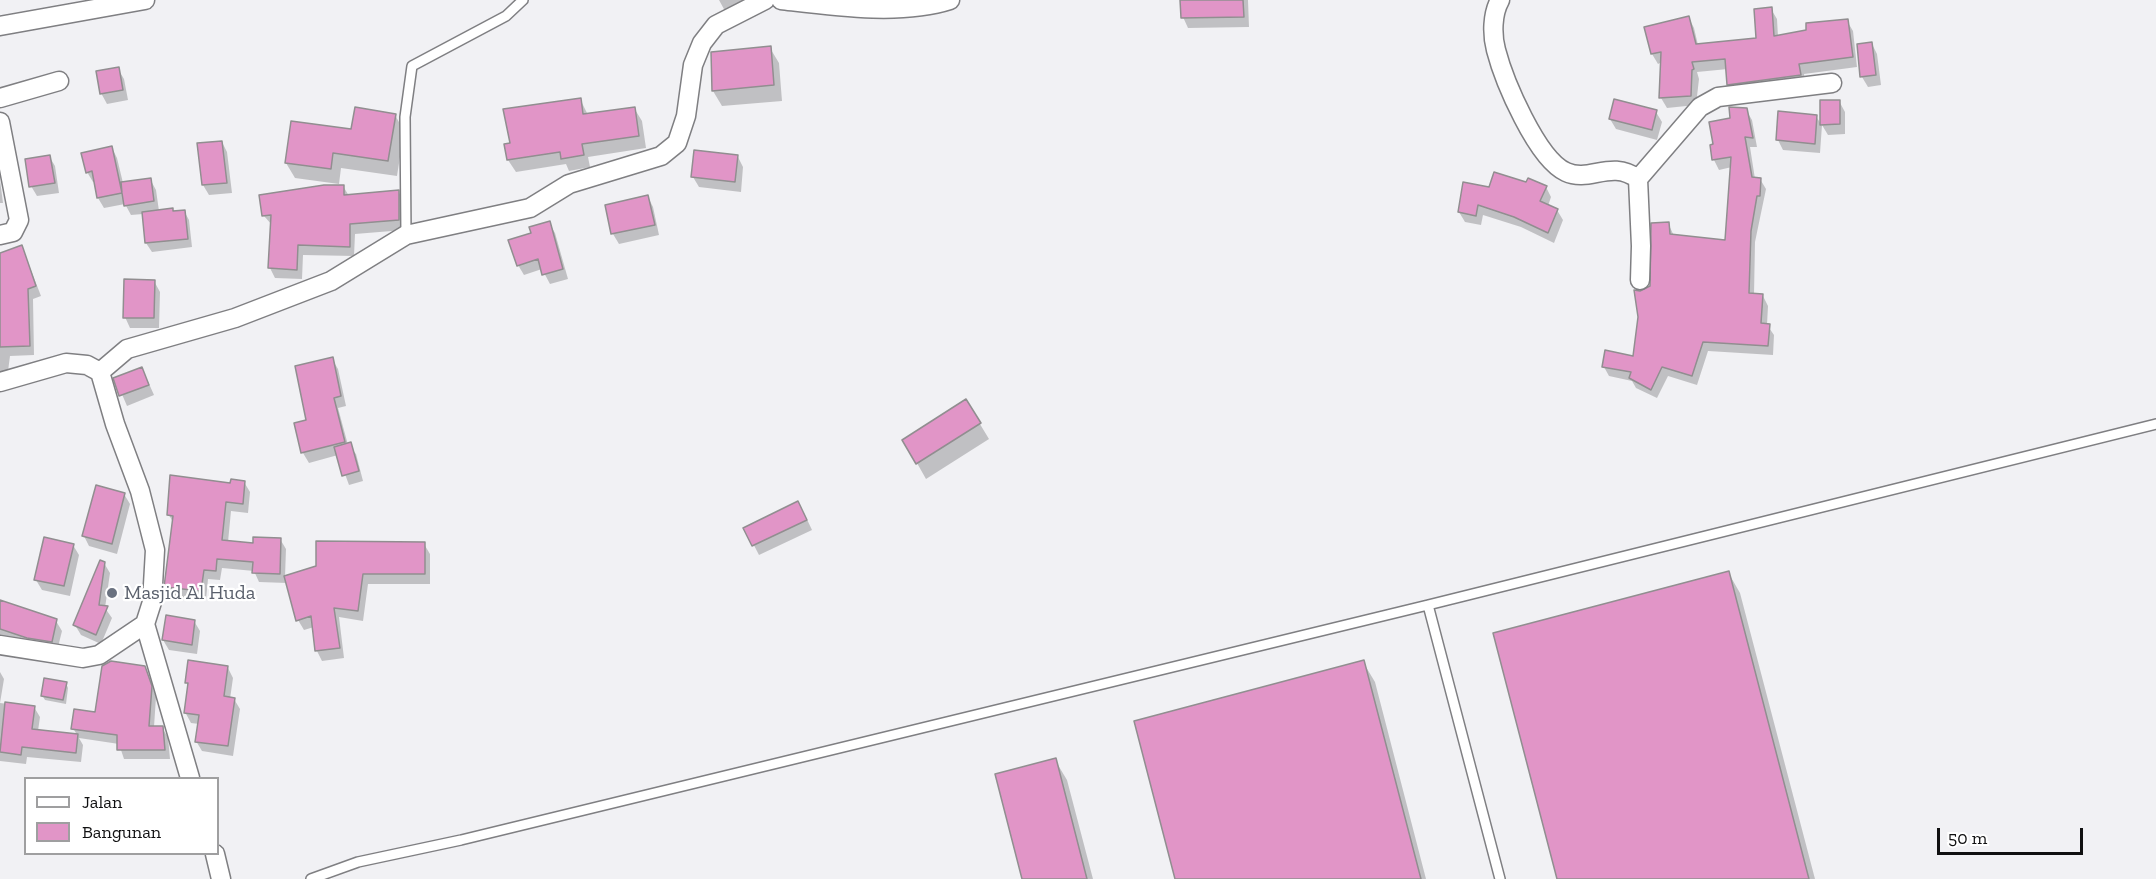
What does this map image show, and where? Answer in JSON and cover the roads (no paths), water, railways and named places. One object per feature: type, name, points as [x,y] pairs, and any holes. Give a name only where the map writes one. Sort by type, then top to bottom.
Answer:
[{"type":"street","points":[[0,26],[145,0]]},
{"type":"street","points":[[100,372],[127,350],[235,318],[331,281],[406,235],[530,208],[569,184],[661,156],[676,143],[686,116],[693,65],[702,43],[717,25],[765,0]]},
{"type":"street","points":[[781,0],[913,8],[950,0]]},
{"type":"street","points":[[1500,0],[1494,27],[1496,50],[1524,120],[1546,157],[1568,173],[1576,175],[1616,169],[1630,173],[1638,179]]},
{"type":"street","points":[[0,98],[59,81]]},
{"type":"street","points":[[1640,280],[1638,179],[1694,114],[1718,96],[1832,83]]},
{"type":"street","points":[[0,122],[19,220],[13,232],[0,235]]},
{"type":"street","points":[[0,382],[66,363],[87,365],[100,372],[115,424],[140,491],[155,550],[152,602],[145,624],[190,777]]},
{"type":"street","points":[[0,645],[83,658],[99,655],[145,624]]},
{"type":"street","points":[[215,855],[221,879]]},
{"type":"lane","points":[[406,235],[405,117],[412,66],[506,16],[523,0]]},
{"type":"lane","points":[[311,879],[358,862],[461,840],[1428,605],[2156,424]]},
{"type":"lane","points":[[1428,605],[1500,879]]},
{"type":"place","name":"Masjid Al Huda","points":[[112,593]]}]
